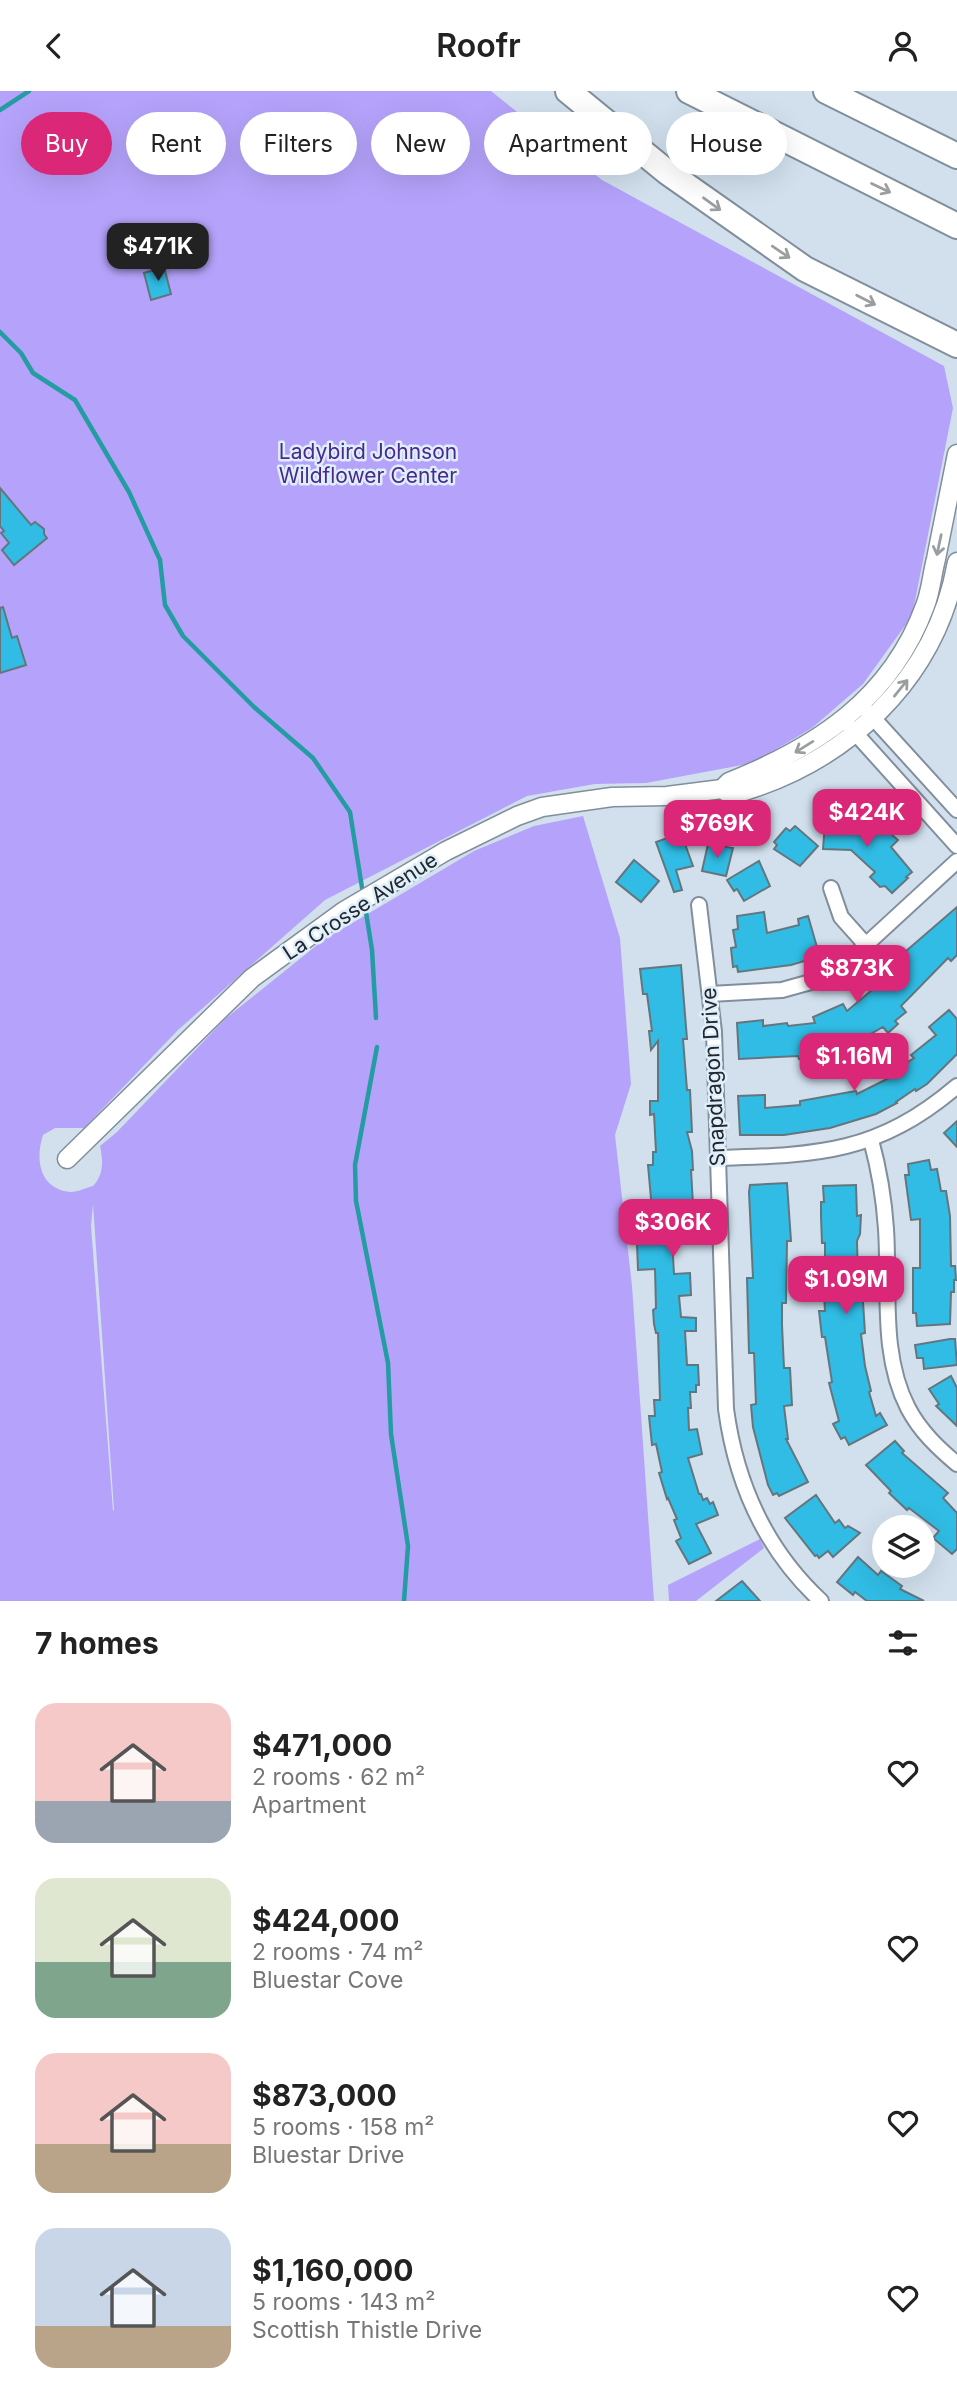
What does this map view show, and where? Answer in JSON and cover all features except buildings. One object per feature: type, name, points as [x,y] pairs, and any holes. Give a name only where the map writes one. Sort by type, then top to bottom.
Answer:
[{"type":"highway","points":[[568,91],[667,172],[805,269],[957,345]]},
{"type":"highway","points":[[689,91],[957,226]]},
{"type":"highway","points":[[827,91],[957,156]]},
{"type":"street","name":"La Crosse Avenue","points":[[867,712],[911,638],[926,604],[957,454]]},
{"type":"street","name":"La Crosse Avenue","points":[[67,1159],[252,978],[344,911],[484,831],[517,815],[542,807],[612,797],[667,796],[722,789],[729,782],[849,727],[902,688],[921,660],[946,609],[957,562]]},
{"type":"street","points":[[867,712],[957,810]]},
{"type":"street","points":[[849,727],[957,846]]},
{"type":"street","points":[[710,994],[782,990],[818,980],[845,964],[957,861]]},
{"type":"street","points":[[831,888],[841,917],[866,945]]},
{"type":"street","name":"Snapdragon Drive","points":[[699,905],[710,994],[726,1409],[735,1458],[753,1507],[774,1546],[802,1582],[821,1601]]},
{"type":"street","points":[[718,1159],[800,1156],[871,1140],[916,1117],[957,1086]]},
{"type":"street","points":[[871,1140],[884,1201],[890,1341],[896,1380],[914,1419],[931,1441],[957,1464]]},
{"type":"green space","name":"Ladybird Johnson Wildflower Center","points":[[0,91],[491,91],[517,112],[484,112],[484,175],[596,175],[944,366],[953,408],[912,616],[863,684],[812,728],[753,763],[646,783],[595,784],[527,796],[325,900],[178,1030],[84,1128],[55,1128],[43,1135],[40,1163],[46,1179],[60,1190],[71,1192],[93,1186],[102,1167],[100,1146],[117,1132],[225,1019],[322,941],[474,851],[534,826],[583,816],[620,938],[631,1084],[615,1135],[632,1286],[654,1601],[0,1601]],"holes":[[[93,1204],[114,1510],[91,1226]]]},
{"type":"green space","points":[[760,1539],[764,1548],[696,1601],[669,1601],[668,1585]]},
{"type":"waterway","points":[[0,110],[29,91]]},
{"type":"waterway","points":[[0,332],[21,353],[33,373],[75,400],[129,492],[160,560],[165,605],[183,636],[254,707],[313,758],[350,812],[363,894]]},
{"type":"waterway","points":[[365,906],[372,950],[376,1018]]},
{"type":"waterway","points":[[377,1047],[355,1165],[356,1201],[388,1363],[391,1434],[408,1546],[404,1601]]}]
